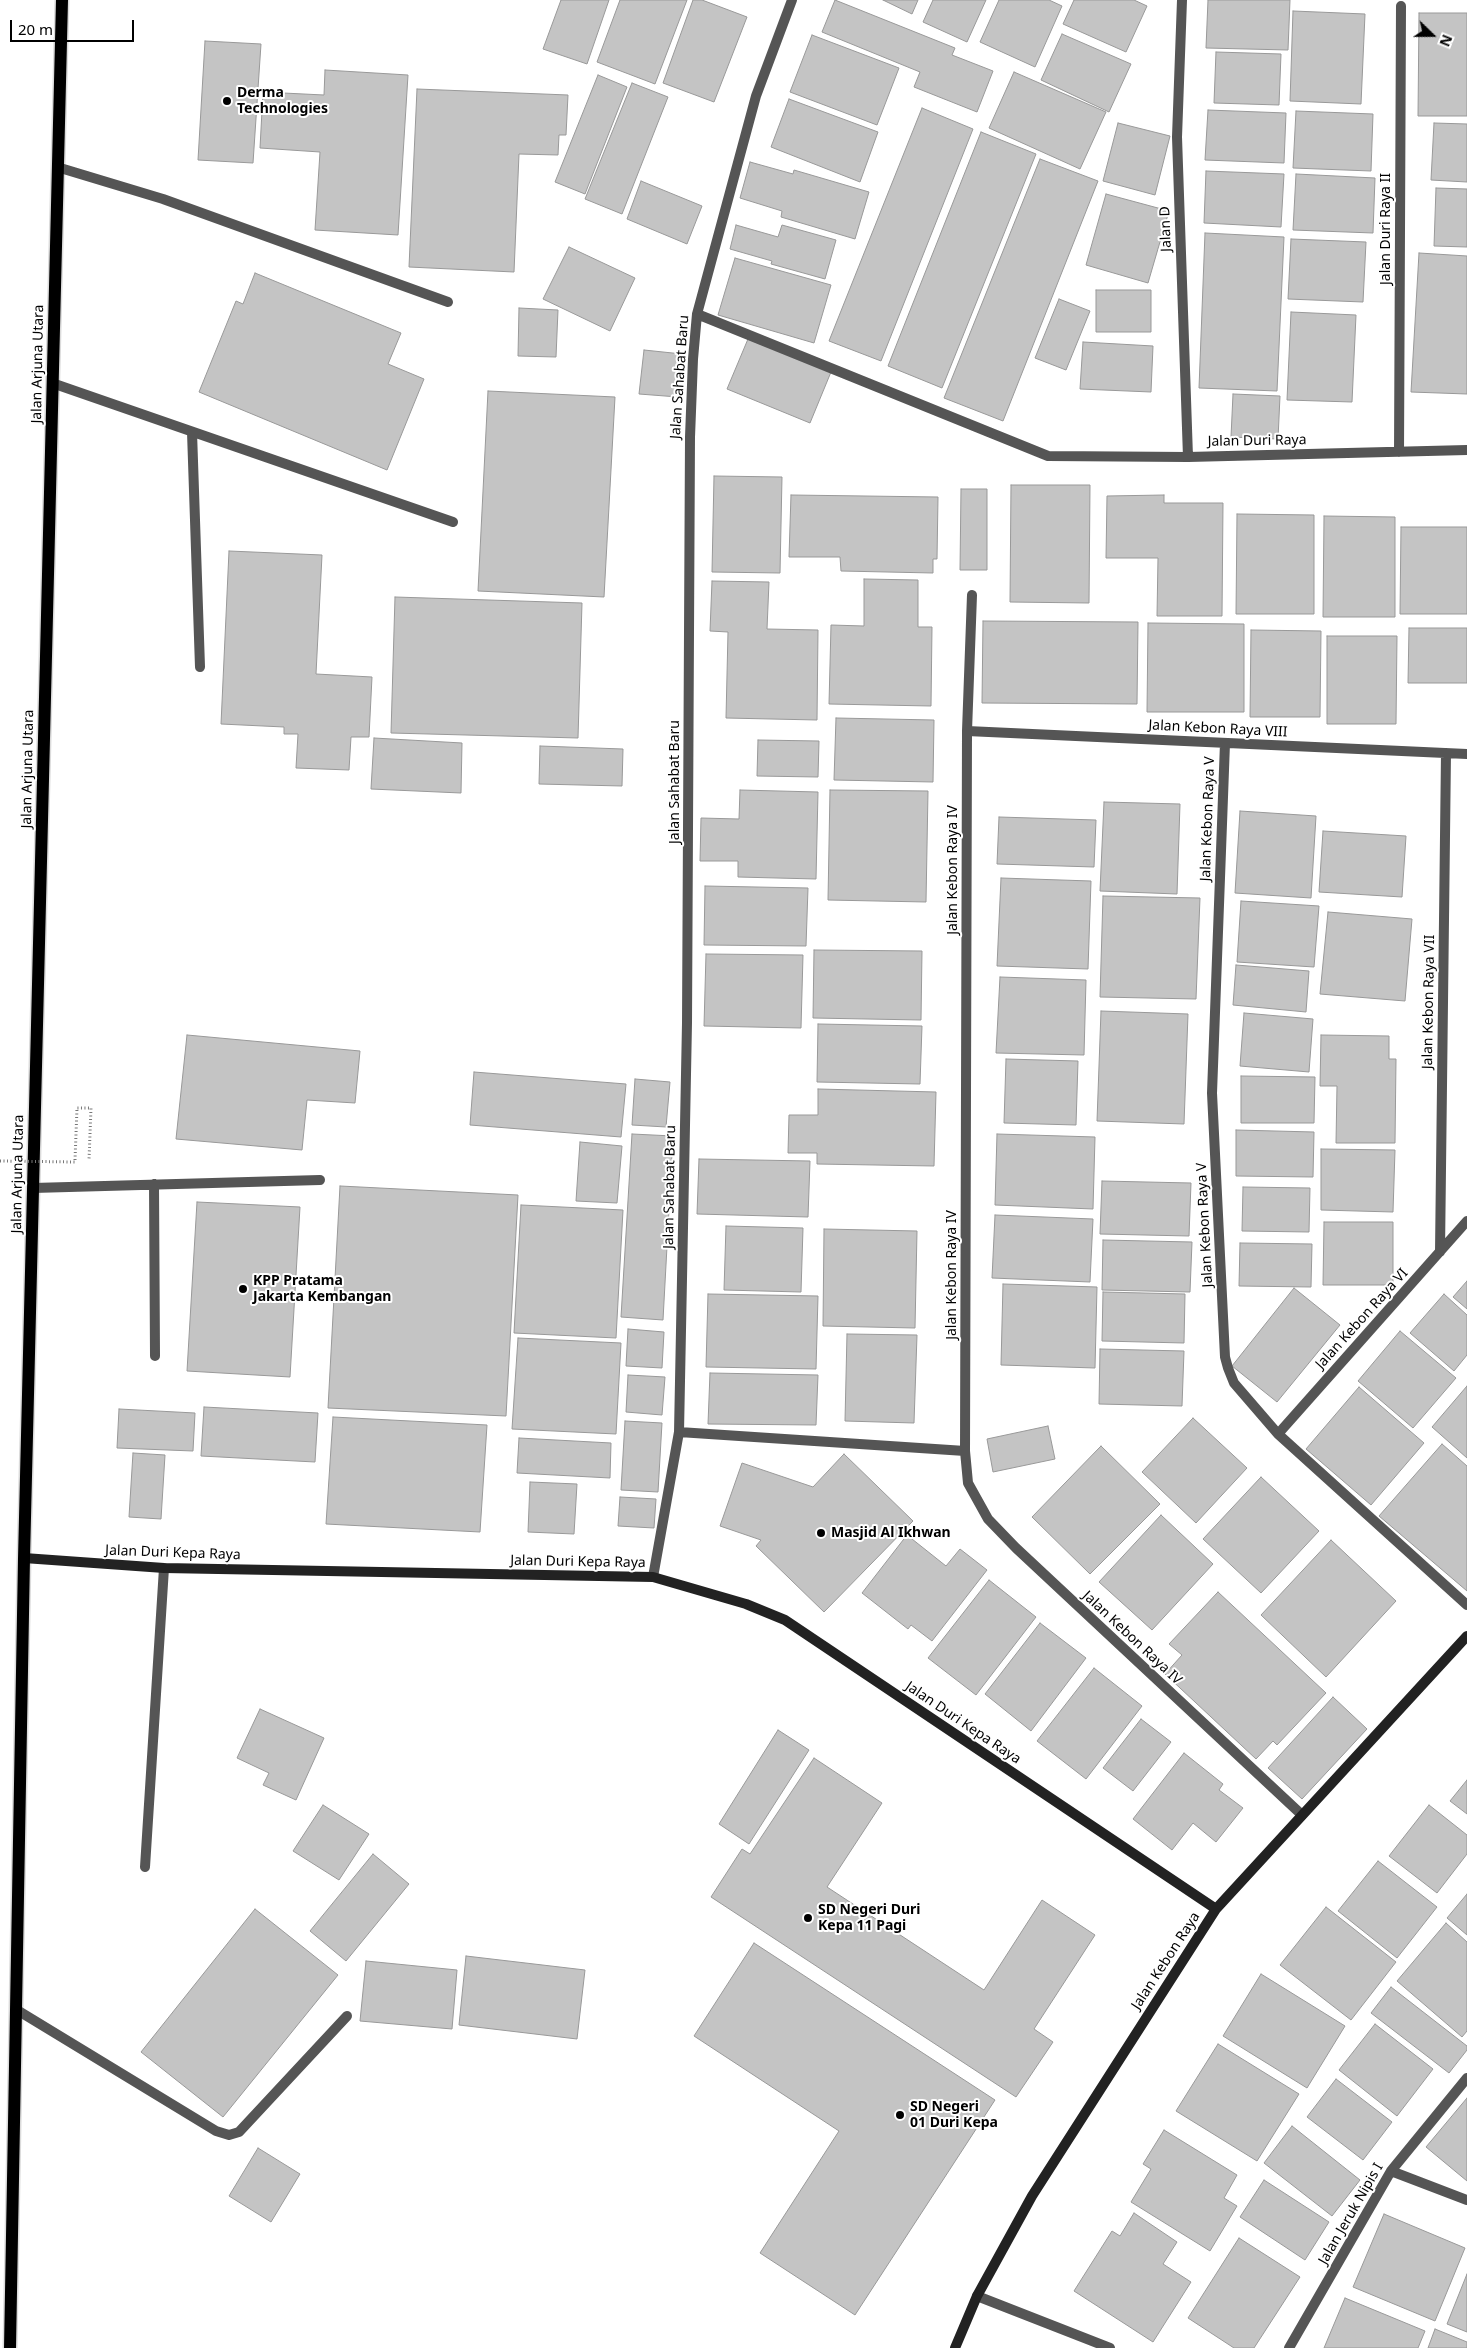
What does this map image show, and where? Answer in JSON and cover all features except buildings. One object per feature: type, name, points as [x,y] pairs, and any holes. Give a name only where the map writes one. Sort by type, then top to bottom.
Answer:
[{"type":"main road","name":"Jalan Arjuna Utara","points":[[10,2348],[24,1558],[62,0]]},
{"type":"street","name":"Jalan Sahabat Baru","points":[[654,1574],[679,1432],[687,1024],[690,437],[697,314],[756,96],[792,0]]},
{"type":"street","name":"Jalan D","points":[[1182,0],[1177,138],[1188,457]]},
{"type":"street","name":"Jalan Duri Raya II","points":[[1399,452],[1401,6]]},
{"type":"street","points":[[57,167],[163,199],[448,302]]},
{"type":"street","name":"Jalan Duri Raya","points":[[697,314],[1048,456],[1188,457],[1467,450]]},
{"type":"street","points":[[52,383],[453,522]]},
{"type":"street","points":[[192,432],[200,668]]},
{"type":"street","name":"Jalan Kebon Raya IV","points":[[972,594],[967,731],[965,1451],[968,1483],[988,1519],[1188,1710],[1302,1815]]},
{"type":"street","name":"Jalan Kebon Raya VIII","points":[[967,731],[1467,754]]},
{"type":"street","name":"Jalan Kebon Raya V","points":[[1224,743],[1212,1093],[1225,1357],[1234,1383],[1278,1434],[1467,1605]]},
{"type":"street","name":"Jalan Kebon Raya VII","points":[[1440,1252],[1446,753]]},
{"type":"street","points":[[33,1188],[320,1180]]},
{"type":"street","points":[[154,1184],[155,1356]]},
{"type":"street","name":"Jalan Kebon Raya VI","points":[[1278,1434],[1467,1221]]},
{"type":"street","points":[[679,1432],[965,1451]]},
{"type":"street","name":"Jalan Duri Kepa Raya","points":[[24,1558],[164,1568],[654,1574],[746,1604],[785,1620],[1216,1909]]},
{"type":"street","points":[[145,1867],[164,1568]]},
{"type":"street","name":"Jalan Kebon Raya","points":[[955,2348],[976,2296],[1032,2196],[1216,1909],[1467,1636]]},
{"type":"street","points":[[17,2010],[216,2131],[229,2135],[239,2132],[347,2016]]},
{"type":"street","name":"Jalan Jeruk Nipis I","points":[[1289,2348],[1391,2171],[1467,2078]]},
{"type":"street","points":[[1391,2171],[1467,2200]]},
{"type":"street","points":[[976,2296],[1110,2348]]},
{"type":"path","points":[[0,1161],[75,1162],[77,1108],[91,1108],[89,1162]]},
{"type":"place","name":"Derma Technologies","points":[[227,101]]},
{"type":"place","name":"KPP Pratama Jakarta Kembangan","points":[[243,1289]]},
{"type":"place","name":"Masjid Al Ikhwan","points":[[821,1533]]},
{"type":"place","name":"SD Negeri Duri Kepa 11 Pagi","points":[[808,1918]]},
{"type":"place","name":"SD Negeri 01 Duri Kepa","points":[[900,2115]]}]
